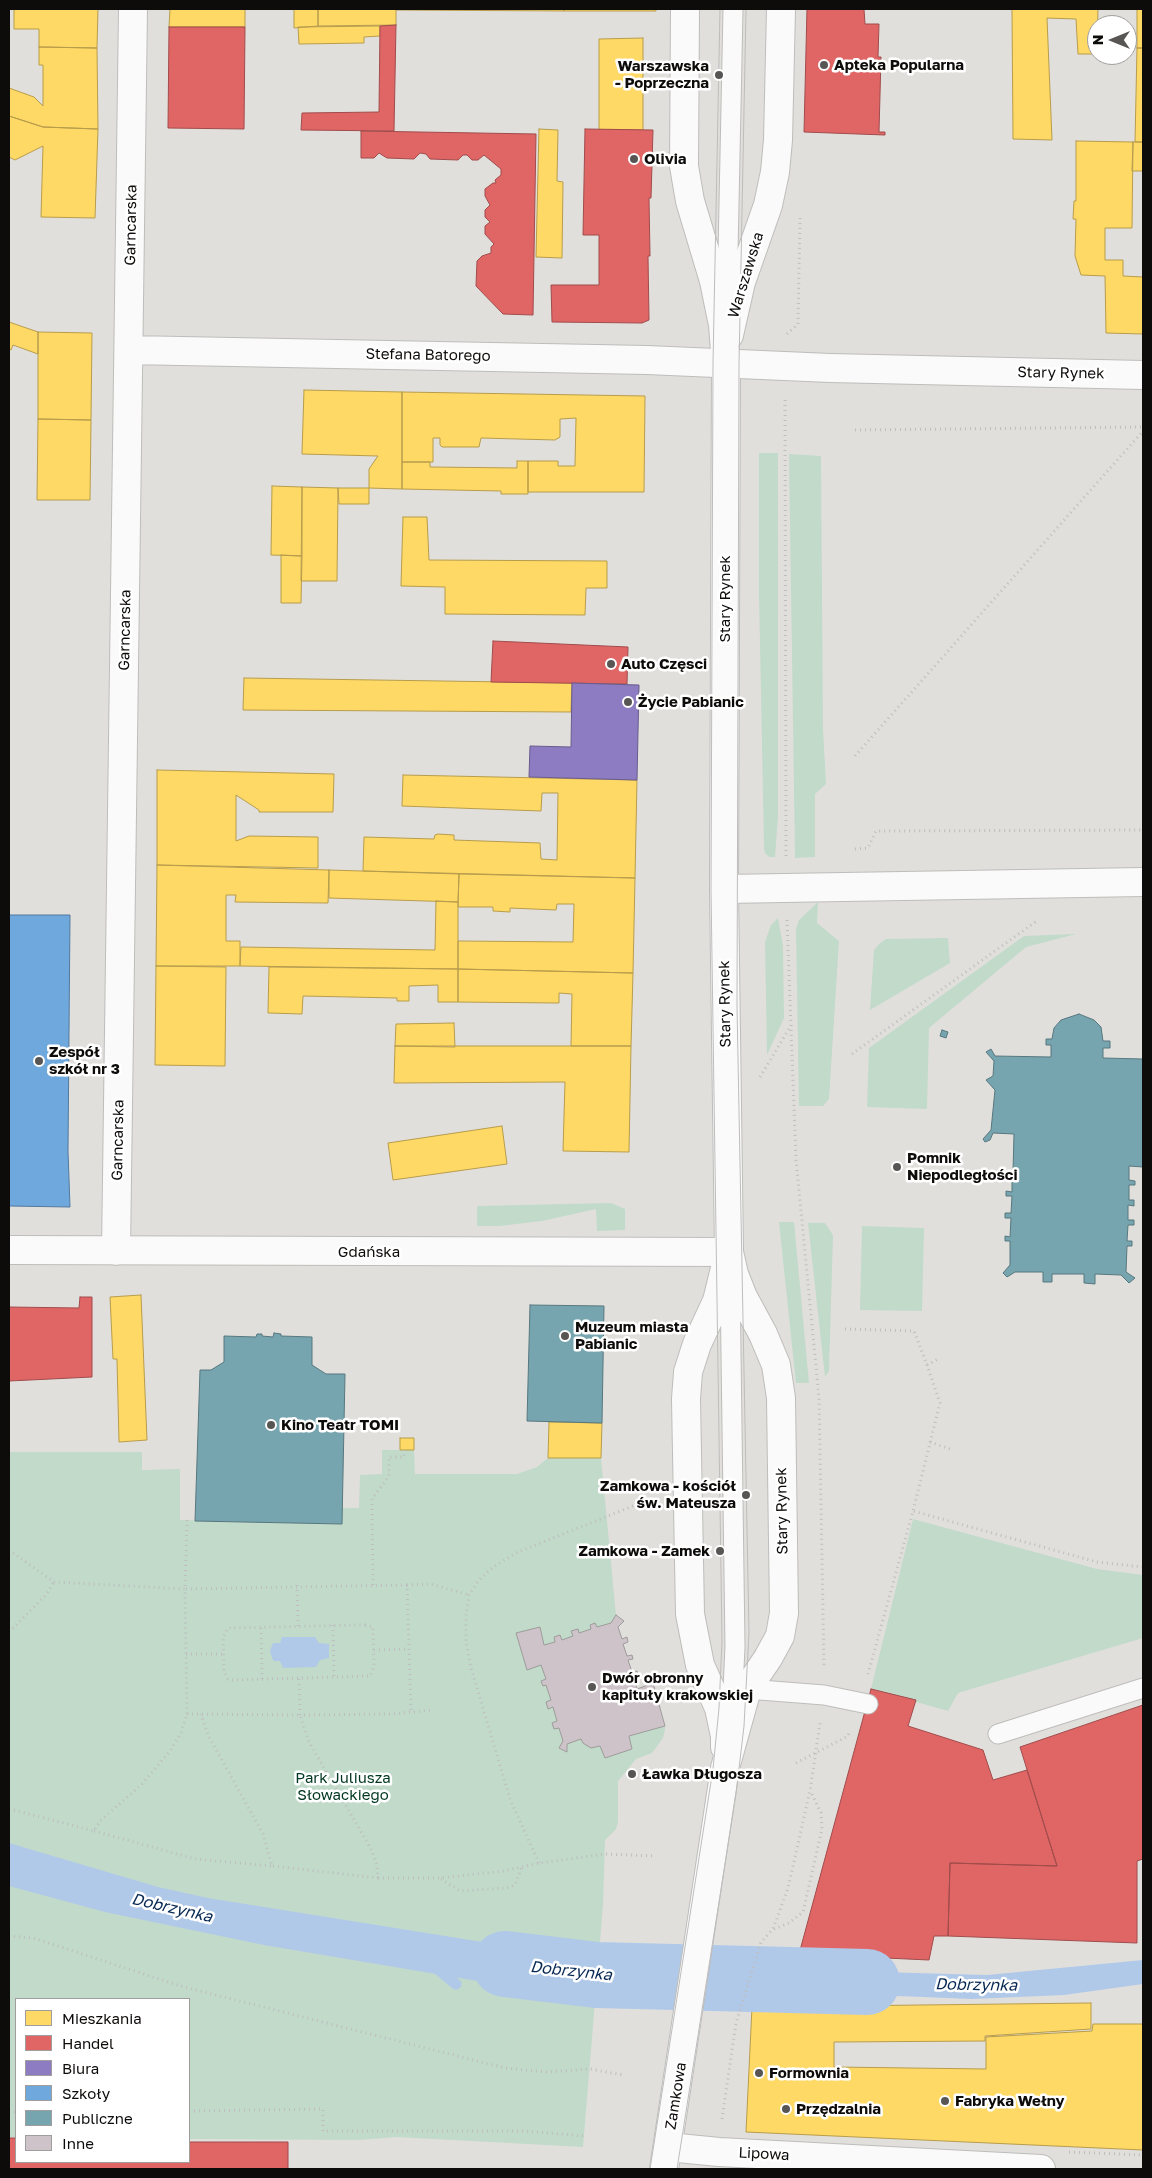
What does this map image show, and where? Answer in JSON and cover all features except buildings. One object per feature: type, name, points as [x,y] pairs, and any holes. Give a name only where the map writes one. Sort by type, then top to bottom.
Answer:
[{"type":"street","name":"Garncarska","points":[[116,1251],[133,9]]},
{"type":"street","name":"Warszawska","points":[[685,9],[684,166],[690,201],[714,281],[723,325],[726,364]]},
{"type":"street","name":"Warszawska","points":[[726,364],[730,326],[741,282],[768,205],[775,172],[778,140],[781,9]]},
{"type":"street","name":"Stefana Batorego","points":[[129,350],[637,360],[726,364]]},
{"type":"street","name":"Stary Rynek","points":[[725,1768],[725,1736],[719,1708],[700,1664],[690,1614],[686,1399],[688,1372],[697,1344],[717,1301],[729,1252],[724,890],[726,364],[1143,375]]},
{"type":"street","points":[[724,890],[1143,882]]},
{"type":"street","name":"Gdańska","points":[[9,1250],[729,1252]]},
{"type":"street","name":"Stary Rynek","points":[[700,1940],[725,1768],[747,1689],[780,1636],[784,1613],[781,1398],[776,1365],[763,1334],[740,1289],[729,1252]]},
{"type":"street","name":"Zamkowa","points":[[666,2158],[700,1940]]},
{"type":"street","name":"Lipowa","points":[[666,2158],[719,2152],[1041,2169]]},
{"type":"lane","points":[[726,364],[733,9]]},
{"type":"lane","points":[[725,1768],[732,1722],[735,1647],[729,1252]]},
{"type":"lane","points":[[998,1734],[1143,1688]]},
{"type":"lane","points":[[747,1689],[824,1695],[864,1703]]},
{"type":"path","points":[[787,331],[798,324],[800,216]]},
{"type":"path","points":[[719,2152],[736,2023],[761,1942],[773,1929],[788,1888],[810,1791],[824,1695],[819,1398],[796,1159],[786,889],[784,399]]},
{"type":"path","points":[[855,430],[1143,429]]},
{"type":"path","points":[[855,756],[1143,429]]},
{"type":"path","points":[[855,849],[868,848],[876,831],[1143,830]]},
{"type":"path","points":[[852,1054],[1038,920]]},
{"type":"path","points":[[796,1763],[848,1736],[864,1703],[940,1403],[914,1331],[846,1330]]},
{"type":"path","points":[[927,1366],[940,1358]]},
{"type":"path","points":[[930,1442],[950,1449]]},
{"type":"path","points":[[373,1585],[372,1500],[389,1476],[389,1457],[404,1457],[404,1450]]},
{"type":"path","points":[[539,1863],[510,1799],[471,1668],[466,1641],[466,1616],[469,1595],[478,1581],[493,1567],[518,1552],[648,1500]]},
{"type":"path","points":[[913,1511],[1097,1562],[1143,1567]]},
{"type":"path","points":[[94,1831],[100,1821],[142,1784],[170,1751],[181,1733],[187,1714],[185,1589],[187,1520]]},
{"type":"path","points":[[9,1550],[54,1582],[185,1589],[298,1585],[430,1584],[469,1595]]},
{"type":"path","points":[[9,1632],[46,1595],[54,1582]]},
{"type":"path","points":[[298,1585],[298,1626]]},
{"type":"path","points":[[407,1585],[411,1711]]},
{"type":"path","points":[[365,1625],[373,1627],[374,1666],[370,1676],[228,1680],[224,1672],[223,1636],[228,1628],[333,1626],[365,1625]]},
{"type":"path","points":[[333,1626],[334,1678]]},
{"type":"path","points":[[261,1627],[262,1680]]},
{"type":"path","points":[[374,1650],[409,1649]]},
{"type":"path","points":[[186,1654],[224,1654]]},
{"type":"path","points":[[299,1679],[300,1715],[309,1742],[371,1849],[378,1865],[378,1878]]},
{"type":"path","points":[[187,1714],[391,1714],[433,1710]]},
{"type":"path","points":[[201,1714],[208,1735],[263,1834],[272,1866]]},
{"type":"path","points":[[773,1929],[789,1923],[803,1912],[822,1829],[821,1813],[810,1791]]},
{"type":"path","points":[[9,1809],[195,1859],[378,1878],[440,1878],[605,1854],[656,1856]]},
{"type":"path","points":[[440,1878],[460,1891],[507,1888],[515,1885],[522,1867]]},
{"type":"path","points":[[9,1936],[33,1938],[184,1987],[505,2068],[546,2072],[590,2069],[622,2075]]},
{"type":"path","points":[[190,2111],[323,2110],[323,2131],[525,2131],[584,2136]]},
{"type":"green space","points":[[759,453],[778,453],[778,816],[775,857],[769,857],[765,853],[764,848],[759,593]]},
{"type":"green space","points":[[789,454],[821,456],[823,729],[826,784],[815,794],[815,857],[795,858]]},
{"type":"green space","points":[[818,902],[817,923],[839,941],[829,1099],[823,1106],[799,1106],[796,929],[799,920]]},
{"type":"green space","points":[[778,918],[783,946],[784,1018],[767,1055],[765,942],[771,925]]},
{"type":"green space","points":[[1076,934],[1026,947],[929,1028],[927,1109],[867,1107],[869,1048],[1024,936]]},
{"type":"green space","points":[[948,938],[950,963],[870,1010],[874,950],[879,944],[886,939]]},
{"type":"green space","points":[[611,1203],[625,1209],[625,1230],[597,1231],[596,1209],[542,1221],[499,1226],[477,1226],[477,1206]]},
{"type":"green space","points":[[779,1222],[794,1222],[809,1383],[796,1383]]},
{"type":"green space","points":[[808,1223],[825,1223],[833,1235],[829,1371],[825,1377]]},
{"type":"green space","points":[[862,1226],[924,1228],[922,1311],[860,1310]]},
{"type":"green space","name":"Park Juliusza Słowackiego","points":[[382,1450],[414,1450],[415,1474],[517,1474],[537,1467],[548,1458],[601,1458],[616,1615],[605,1758],[632,1749],[629,1736],[665,1726],[665,1730],[663,1738],[652,1753],[636,1759],[618,1781],[618,1822],[616,1829],[605,1840],[603,1905],[583,2147],[397,2137],[359,2140],[190,2139],[190,1998],[15,1998],[15,2137],[9,2137],[9,1452],[142,1452],[142,1470],[180,1469],[180,1520],[342,1524],[342,1508],[359,1508],[360,1475],[382,1474]]},
{"type":"green space","points":[[913,1519],[1097,1569],[1143,1575],[1143,1638],[958,1693],[948,1711],[871,1689]]},
{"type":"water","points":[[282,1637],[315,1637],[319,1643],[329,1644],[329,1658],[320,1660],[316,1667],[283,1668],[280,1661],[274,1661],[270,1651],[273,1643],[280,1643]]},
{"type":"water","points":[[9,1843],[158,1887],[208,1898],[520,1948],[599,1946],[595,1999],[569,1997],[540,1987],[531,1990],[264,1945],[105,1912],[9,1886]]},
{"type":"water","points":[[1143,1960],[1143,1984],[1064,1995],[972,1999],[774,1991],[775,1969],[987,1975]]},
{"type":"pier","points":[[599,1943],[601,1946],[599,1976],[597,1999],[595,2001]]},
{"type":"waterway","name":"Dobrzynka","points":[[505,1964],[597,1975],[867,1982]]},
{"type":"waterway","points":[[434,1966],[456,1984]]},
{"type":"tram line","points":[[650,2169],[713,1769],[719,1708],[722,1642],[711,890],[713,363],[720,9]]},
{"type":"tram line","points":[[677,2169],[736,1794],[744,1726],[749,1633],[737,1006],[739,364],[746,9]]},
{"type":"place","name":"Apteka Popularna","points":[[824,65]]},
{"type":"place","name":"Warszawska - Poprzeczna","points":[[719,75]]},
{"type":"place","name":"Olivia","points":[[634,159]]},
{"type":"place","name":"Auto Częsci","points":[[611,664]]},
{"type":"place","name":"Życie Pabianic","points":[[628,702]]},
{"type":"place","name":"Zespół szkół nr 3","points":[[39,1061]]},
{"type":"place","name":"Pomnik Niepodległości","points":[[897,1167]]},
{"type":"place","name":"Muzeum miasta Pabianic","points":[[565,1336]]},
{"type":"place","name":"Kino Teatr TOMI","points":[[271,1425]]},
{"type":"place","name":"Zamkowa - kościół św. Mateusza","points":[[746,1495]]},
{"type":"place","name":"Zamkowa - Zamek","points":[[720,1551]]},
{"type":"place","name":"Dwór obronny kapituły krakowskiej","points":[[592,1687]]},
{"type":"place","name":"Ławka Długosza","points":[[632,1774]]},
{"type":"place","name":"Formownia","points":[[759,2073]]},
{"type":"place","name":"Fabryka Wełny","points":[[945,2101]]},
{"type":"place","name":"Przędzalnia","points":[[786,2109]]}]
